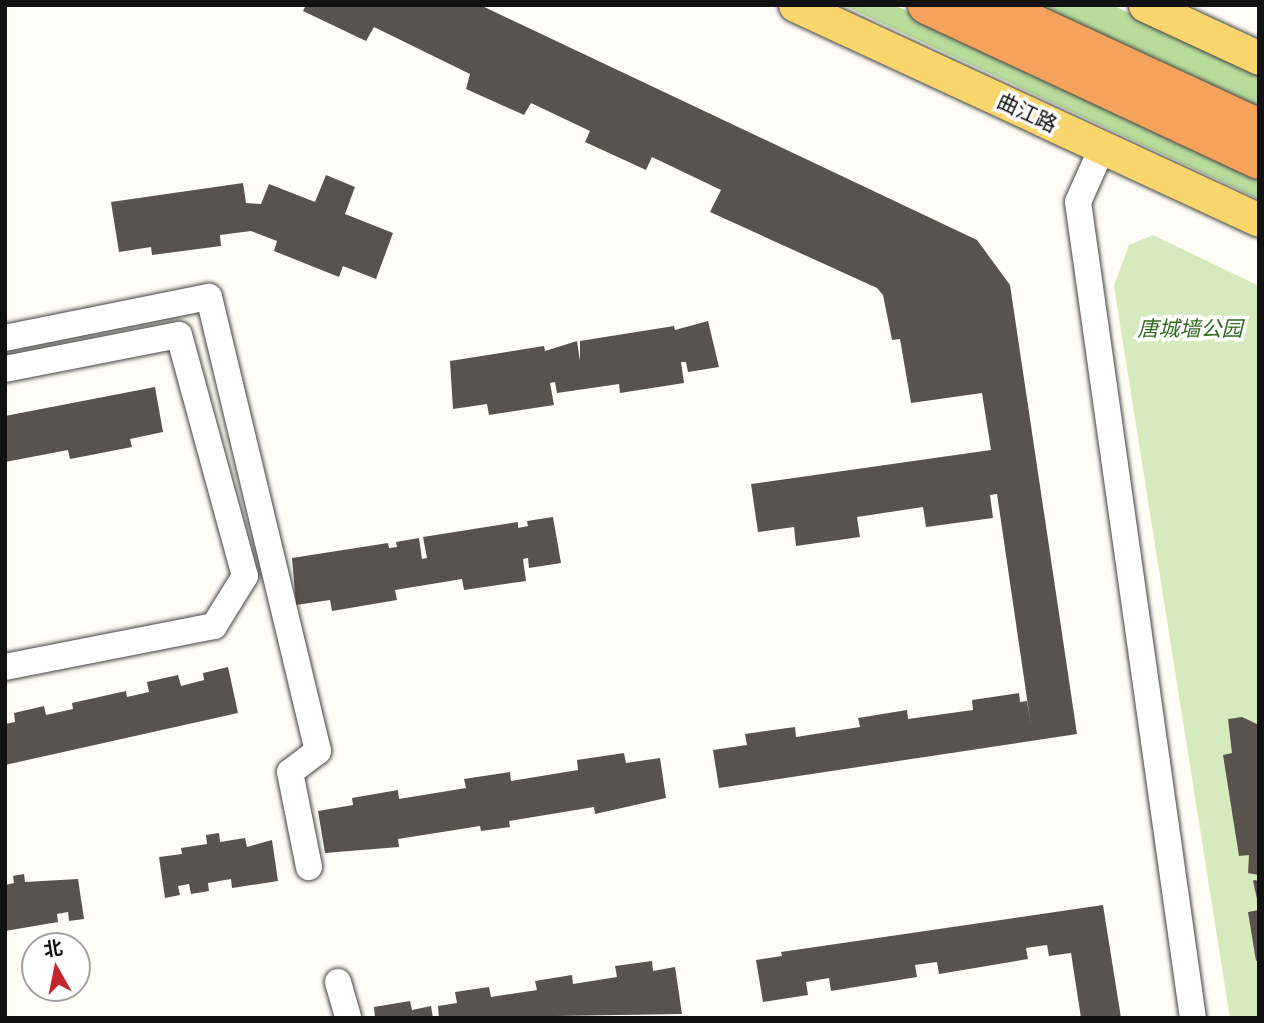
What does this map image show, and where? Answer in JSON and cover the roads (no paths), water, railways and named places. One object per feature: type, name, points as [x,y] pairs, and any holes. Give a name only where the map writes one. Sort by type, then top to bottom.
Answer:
[{"type":"highway","points":[[927,5],[1259,160]]},
{"type":"highway","points":[[993,5],[1259,128]]},
{"type":"main road","name":"曲江路","points":[[795,5],[1259,219]]},
{"type":"main road","points":[[1145,5],[1259,58]]},
{"type":"street","points":[[1102,148],[1078,202],[1193,1018]]},
{"type":"street","points":[[5,338],[209,298],[318,751],[290,772],[309,867]]},
{"type":"street","points":[[5,369],[178,335],[246,576],[214,626],[5,667]]},
{"type":"street","points":[[338,982],[348,1018]]},
{"type":"park label","name":"唐城墙公园","points":[[1190,329]]}]
